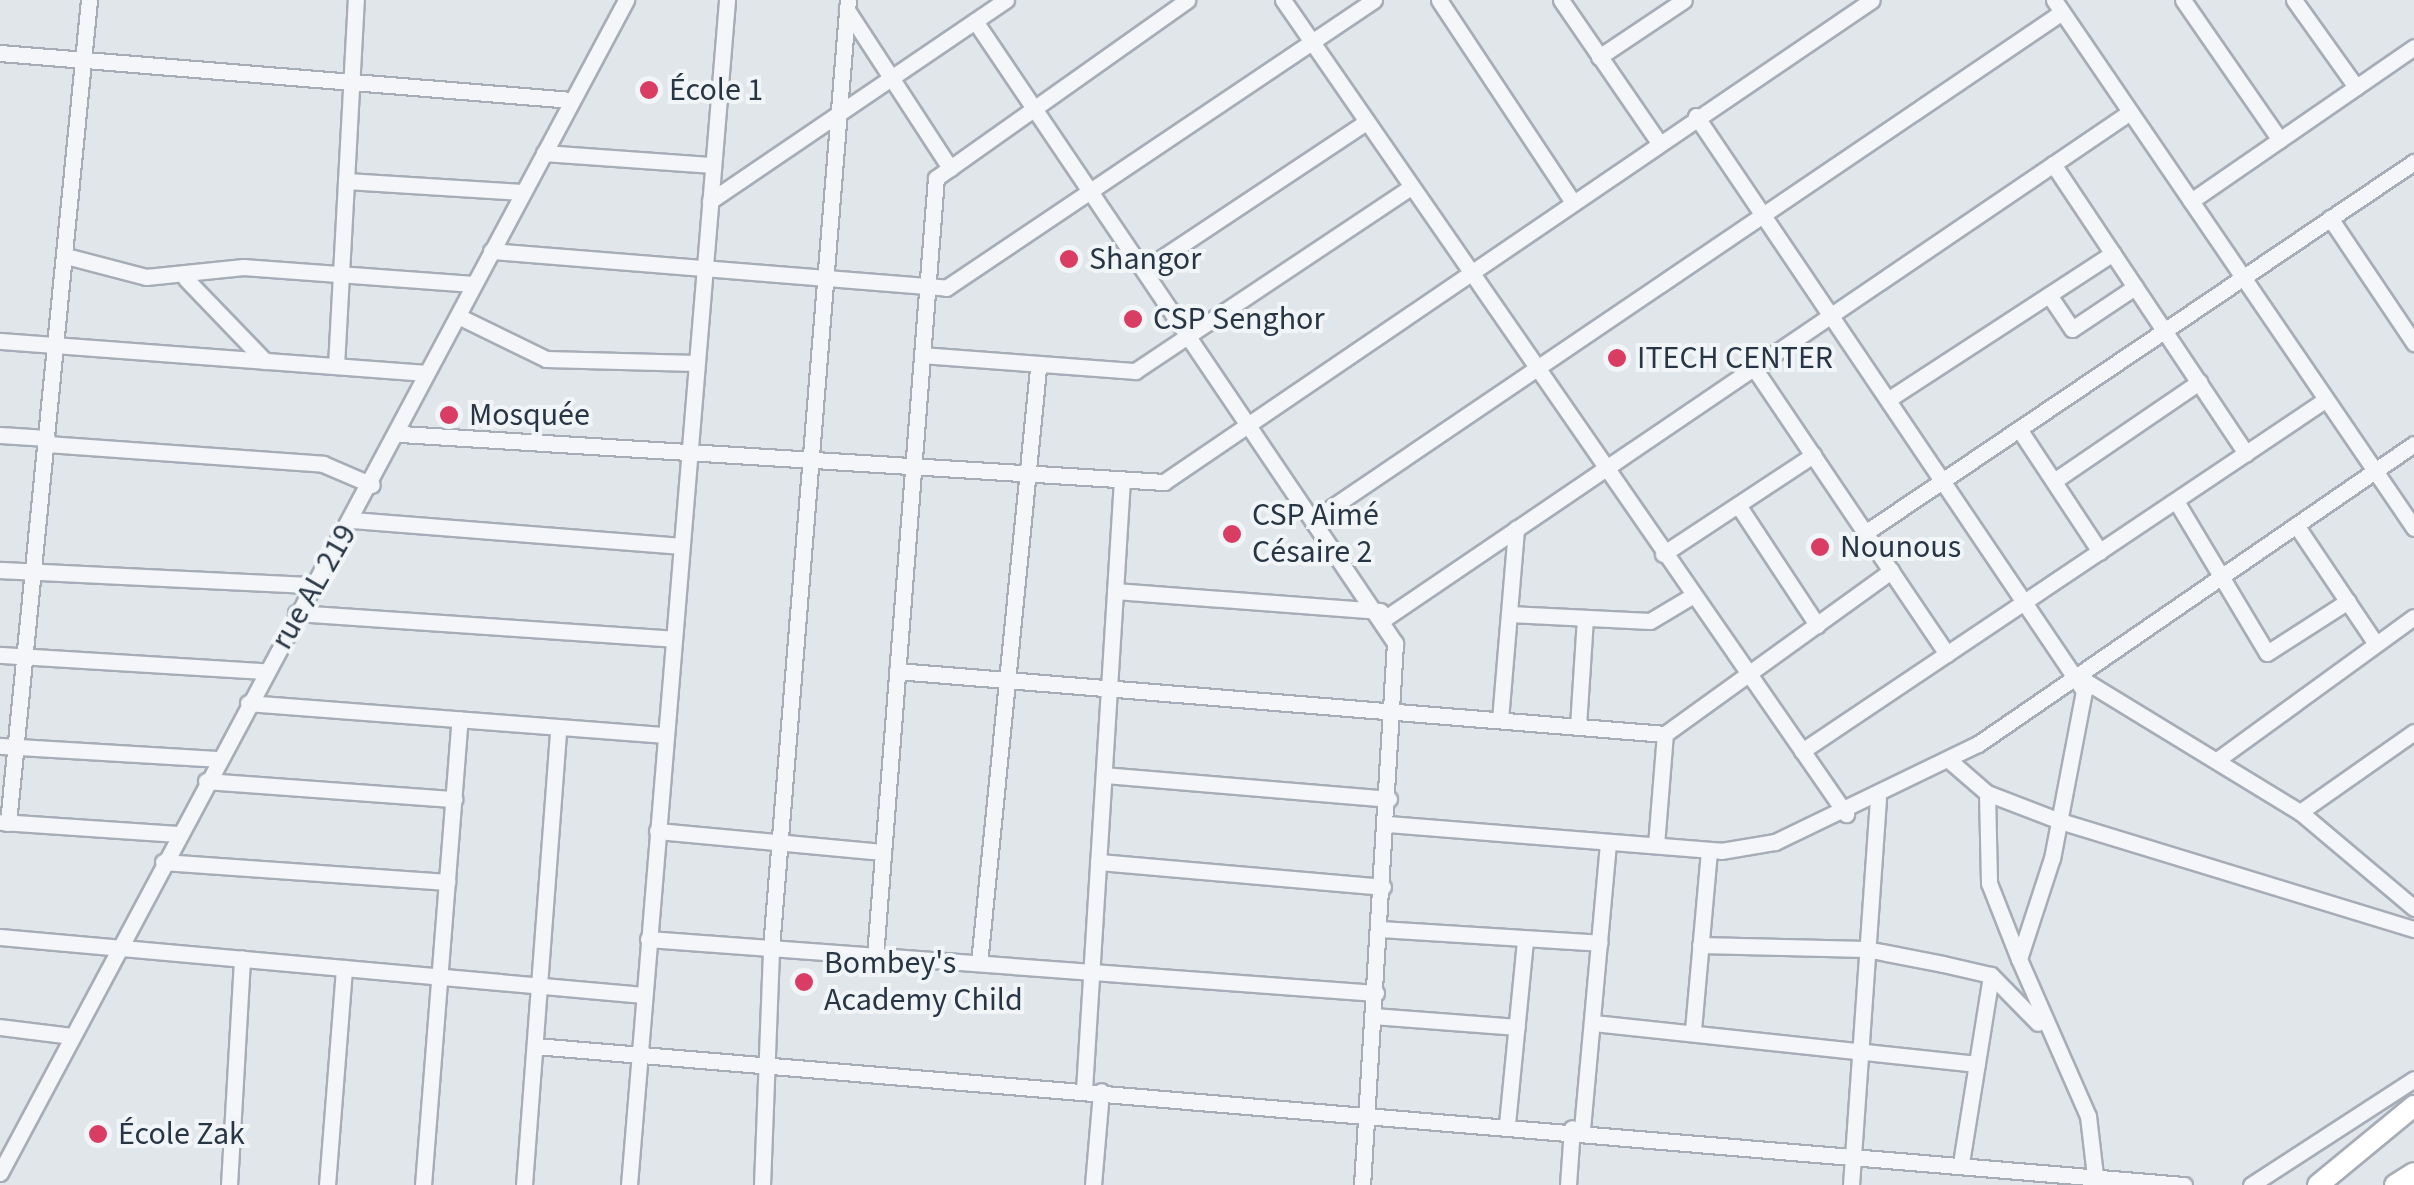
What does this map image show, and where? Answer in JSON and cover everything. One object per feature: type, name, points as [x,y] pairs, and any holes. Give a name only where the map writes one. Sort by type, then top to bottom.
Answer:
[{"type":"main road","points":[[2318,1185],[2414,1106]]},
{"type":"street","points":[[89,0],[34,572],[25,656],[8,746],[4,823],[178,834]]},
{"type":"street","points":[[336,366],[356,0]]},
{"type":"street","name":"rue AL 219","points":[[0,1174],[296,613],[402,434],[426,373],[626,0]]},
{"type":"street","points":[[628,1185],[726,0]]},
{"type":"street","points":[[710,200],[839,108],[892,78],[1006,0]]},
{"type":"street","points":[[875,956],[936,178],[1188,0]]},
{"type":"street","points":[[1283,0],[1662,554],[1846,814]]},
{"type":"street","points":[[491,251],[946,288],[1374,0]]},
{"type":"street","points":[[1439,0],[1572,201]]},
{"type":"street","points":[[1560,0],[1658,142]]},
{"type":"street","points":[[1600,56],[1684,0]]},
{"type":"street","points":[[402,434],[1164,482],[1696,116],[1872,0]]},
{"type":"street","points":[[2183,0],[2280,140]]},
{"type":"street","points":[[2316,0],[2298,5],[2356,87]]},
{"type":"street","points":[[848,5],[950,168]]},
{"type":"street","points":[[762,1185],[771,948],[848,5]]},
{"type":"street","points":[[1316,518],[1536,371],[2058,6],[2414,528]]},
{"type":"street","points":[[975,21],[1382,615],[1396,643],[1396,712],[1362,1185]]},
{"type":"street","points":[[2191,201],[2414,47]]},
{"type":"street","points":[[0,54],[572,100]]},
{"type":"street","points":[[1115,591],[1382,615],[1604,470],[2130,112]]},
{"type":"street","points":[[1696,116],[2077,676],[2085,707],[2060,821],[2019,959]]},
{"type":"street","points":[[1145,269],[1366,122]]},
{"type":"street","points":[[544,153],[713,165]]},
{"type":"street","points":[[2053,164],[2246,453]]},
{"type":"street","points":[[1865,532],[2413,165]]},
{"type":"street","points":[[346,181],[523,192]]},
{"type":"street","points":[[922,355],[1038,369],[1128,373],[1192,337],[1411,187]]},
{"type":"street","points":[[2330,218],[2412,334]]},
{"type":"street","points":[[1889,400],[2113,254]]},
{"type":"street","points":[[66,256],[186,279],[243,267],[342,270],[473,284]]},
{"type":"street","points":[[186,279],[265,361]]},
{"type":"street","points":[[2049,295],[2072,330],[2135,287]]},
{"type":"street","points":[[458,316],[546,359],[696,363]]},
{"type":"street","points":[[0,341],[426,373]]},
{"type":"street","points":[[1754,368],[1948,654]]},
{"type":"street","points":[[978,964],[1038,369]]},
{"type":"street","points":[[2054,481],[2199,382]]},
{"type":"street","points":[[1802,752],[2326,400]]},
{"type":"street","points":[[2019,429],[2100,552]]},
{"type":"street","points":[[0,434],[323,464],[372,485]]},
{"type":"street","points":[[1388,824],[1709,851],[1763,846],[1846,814],[1950,761],[2414,444]]},
{"type":"street","points":[[1662,554],[1813,455]]},
{"type":"street","points":[[1093,1185],[1092,972],[1122,479]]},
{"type":"street","points":[[2176,501],[2268,653],[2348,601]]},
{"type":"street","points":[[1738,505],[1817,625]]},
{"type":"street","points":[[353,520],[681,546]]},
{"type":"street","points":[[2296,526],[2376,644]]},
{"type":"street","points":[[1500,720],[1516,529]]},
{"type":"street","points":[[0,570],[312,585]]},
{"type":"street","points":[[897,671],[1665,734],[1891,571]]},
{"type":"street","points":[[1509,614],[1650,622],[1692,596]]},
{"type":"street","points":[[296,613],[673,639]]},
{"type":"street","points":[[2217,760],[2414,617]]},
{"type":"street","points":[[1578,726],[1585,618]]},
{"type":"street","points":[[0,655],[266,671]]},
{"type":"street","points":[[2077,676],[2300,812],[2414,908]]},
{"type":"street","points":[[248,703],[665,735]]},
{"type":"street","points":[[422,1185],[460,719]]},
{"type":"street","points":[[524,1185],[558,728]]},
{"type":"street","points":[[2300,812],[2414,732]]},
{"type":"street","points":[[1656,845],[1665,734]]},
{"type":"street","points":[[8,746],[218,759]]},
{"type":"street","points":[[1950,761],[1987,793],[2060,821],[2414,929]]},
{"type":"street","points":[[1104,775],[1389,799]]},
{"type":"street","points":[[206,781],[454,799]]},
{"type":"street","points":[[1987,793],[1989,884],[2054,1046],[2088,1116],[2095,1176]]},
{"type":"street","points":[[1851,1185],[1857,1047],[1878,798]]},
{"type":"street","points":[[657,831],[883,852]]},
{"type":"street","points":[[1568,1185],[1594,1023],[1608,842]]},
{"type":"street","points":[[1693,1030],[1709,851]]},
{"type":"street","points":[[163,862],[447,882]]},
{"type":"street","points":[[1098,862],[1383,888]]},
{"type":"street","points":[[1380,929],[1600,943]]},
{"type":"street","points":[[0,937],[643,995]]},
{"type":"street","points":[[648,938],[1376,993]]},
{"type":"street","points":[[1507,1124],[1525,939]]},
{"type":"street","points":[[1700,945],[1866,948],[1991,976],[2054,1046]]},
{"type":"street","points":[[229,1185],[242,958]]},
{"type":"street","points":[[326,1185],[344,968]]},
{"type":"street","points":[[1961,1164],[1991,976]]},
{"type":"street","points":[[1374,1016],[1517,1027]]},
{"type":"street","points":[[1594,1023],[1857,1047],[1977,1064]]},
{"type":"street","points":[[0,1027],[72,1036]]},
{"type":"street","points":[[535,1046],[1577,1129],[2184,1185]]},
{"type":"street","points":[[2251,1185],[2414,1079]]},
{"type":"place","name":"École 1","points":[[649,90]]},
{"type":"place","name":"Shangor","points":[[1069,259]]},
{"type":"place","name":"CSP Senghor","points":[[1133,319]]},
{"type":"place","name":"ITECH CENTER","points":[[1617,358]]},
{"type":"place","name":"Mosquée","points":[[449,415]]},
{"type":"place","name":"CSP Aimé Césaire 2","points":[[1232,534]]},
{"type":"place","name":"Nounous","points":[[1820,547]]},
{"type":"place","name":"Bombey's Academy Child","points":[[804,982]]},
{"type":"place","name":"École Zak","points":[[98,1134]]}]
